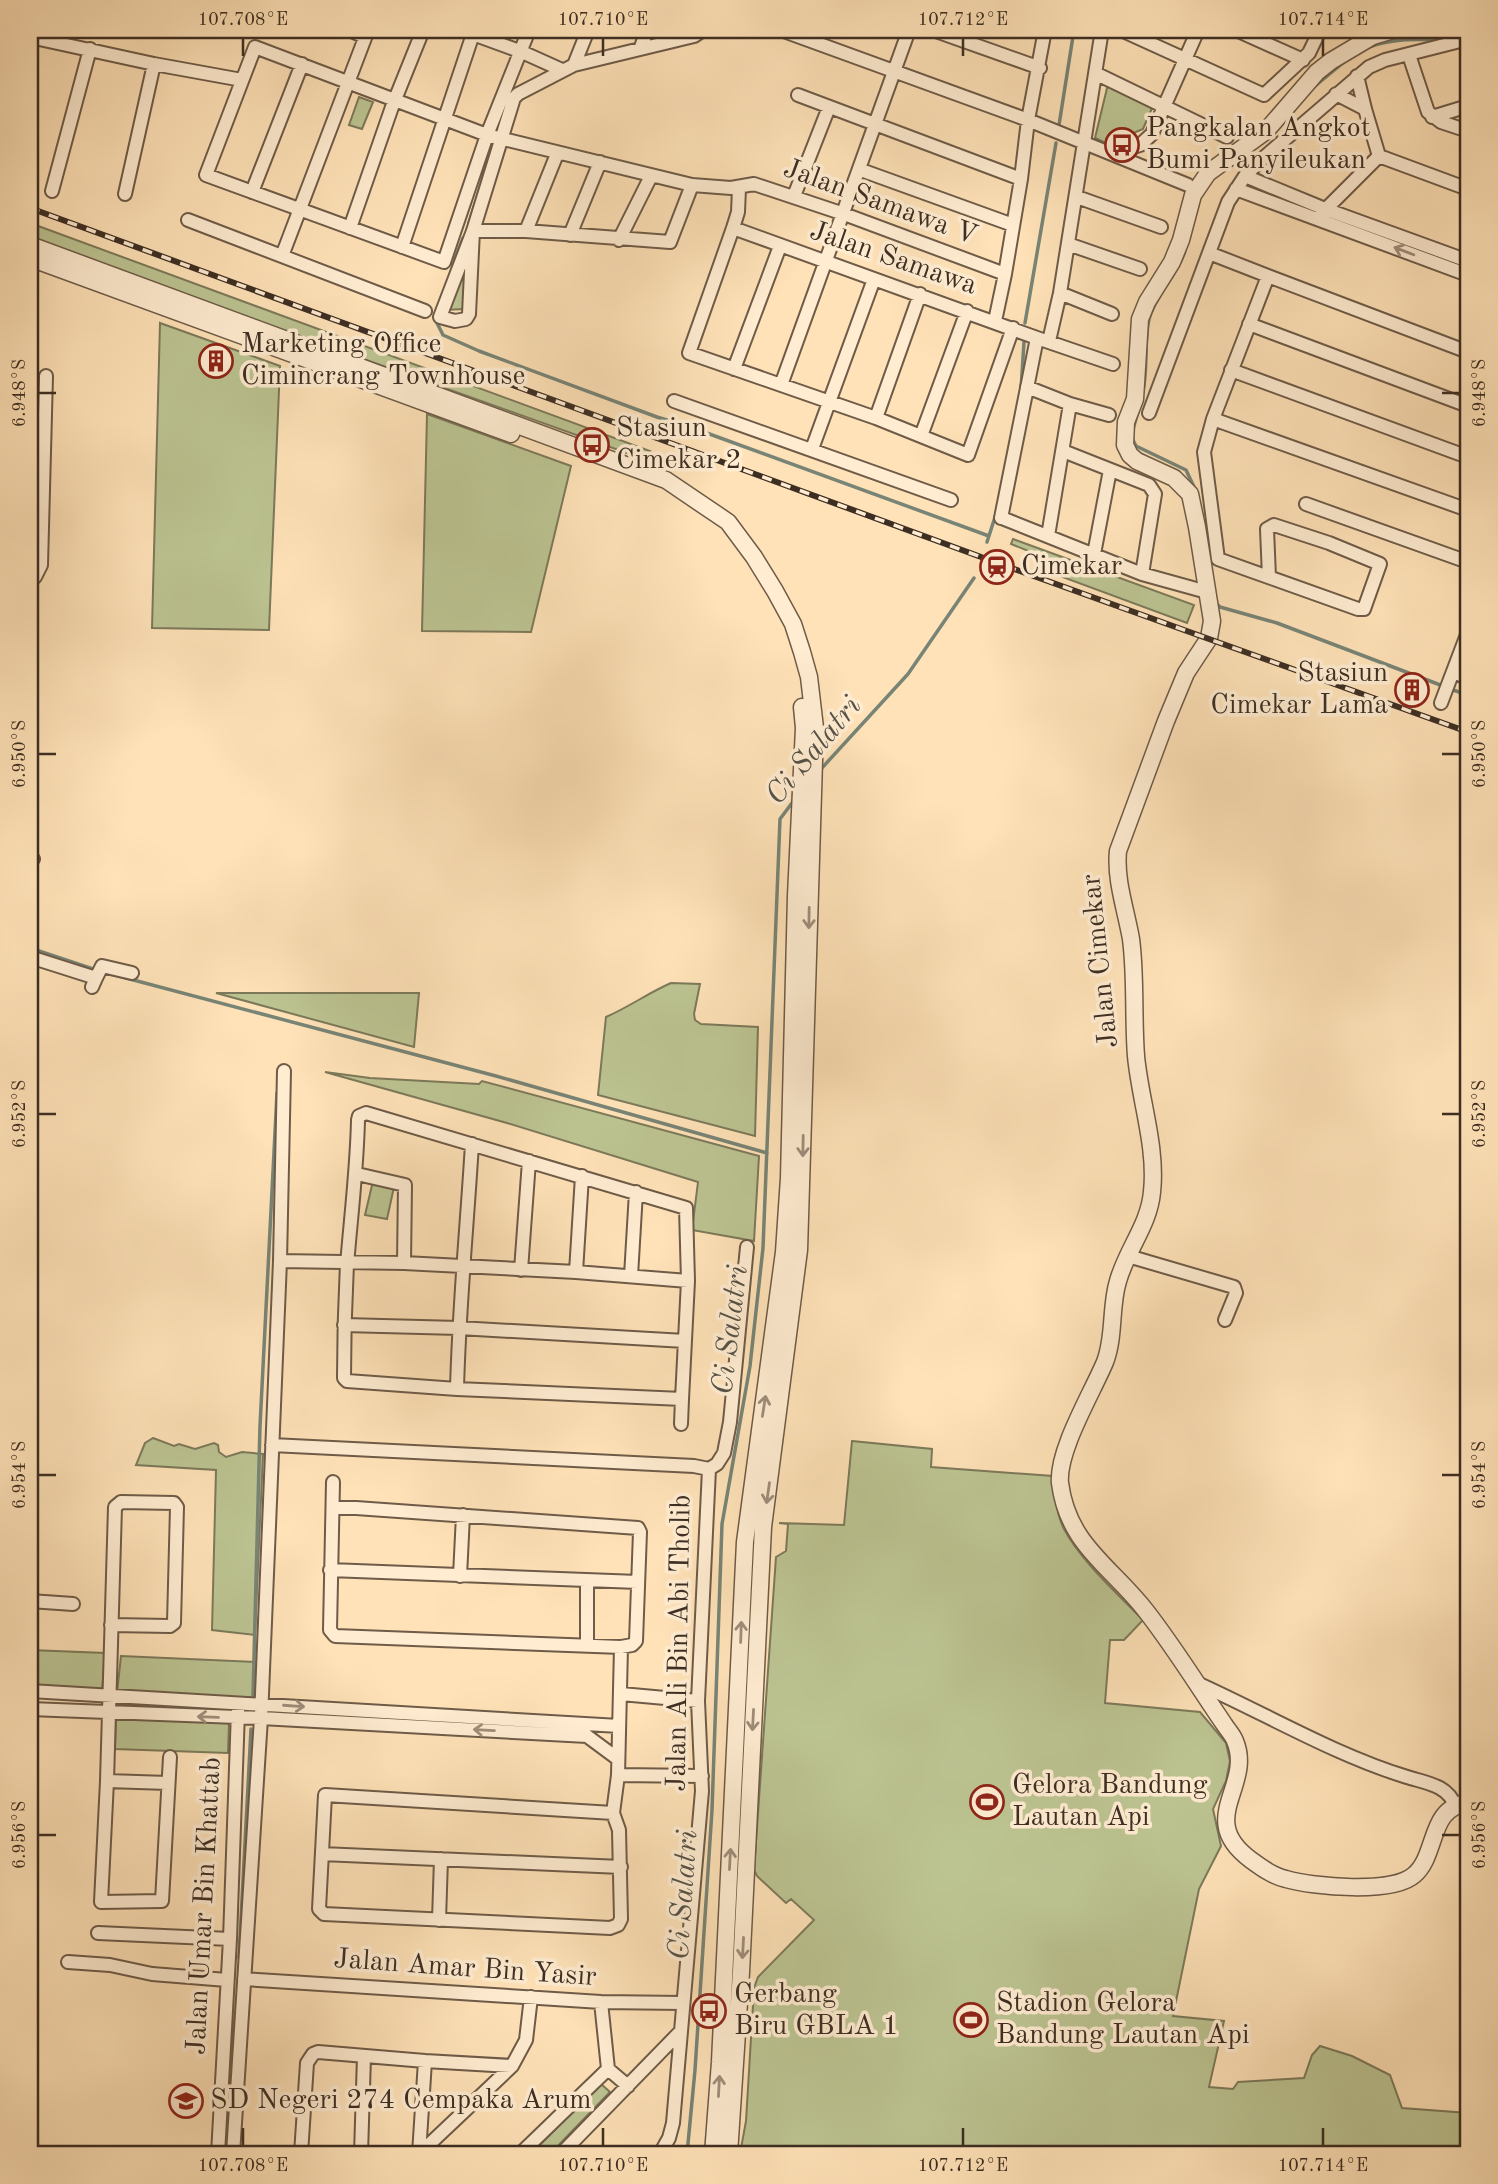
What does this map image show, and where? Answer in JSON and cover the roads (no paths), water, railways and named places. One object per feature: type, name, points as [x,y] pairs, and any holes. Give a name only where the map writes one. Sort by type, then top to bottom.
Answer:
[{"type":"street","points":[[282,257],[367,33],[349,30]]},
{"type":"street","points":[[350,228],[423,30]]},
{"type":"street","points":[[473,232],[469,314],[463,321],[440,317],[473,232],[495,137],[529,30]]},
{"type":"street","points":[[568,67],[588,30]]},
{"type":"street","points":[[641,47],[647,30]]},
{"type":"street","points":[[703,30],[694,36],[568,67],[518,94],[495,137],[444,262],[206,175],[255,47],[495,137],[692,186],[738,188],[738,212],[689,353],[876,418],[968,455],[1016,329]]},
{"type":"street","points":[[781,30],[800,33],[1028,120],[1188,185]]},
{"type":"street","points":[[781,385],[861,170],[909,30]]},
{"type":"street","points":[[933,30],[1040,68]]},
{"type":"street","points":[[995,321],[1045,30]]},
{"type":"street","points":[[1102,30],[1060,293],[1027,387],[1002,518],[1142,573],[1207,592],[1209,561],[1204,452],[1231,369],[1268,276]]},
{"type":"street","points":[[1121,30],[1264,95],[1303,60],[1320,30]]},
{"type":"street","points":[[1139,165],[1198,30]]},
{"type":"street","points":[[1236,30],[1303,60]]},
{"type":"street","points":[[1209,561],[1193,501],[1186,488],[1174,478],[1137,461],[1129,455],[1125,445],[1126,422],[1135,399],[1140,319],[1147,302],[1172,262],[1193,195],[1208,173],[1274,123],[1294,96],[1331,61],[1359,43],[1393,30]]},
{"type":"street","points":[[402,247],[445,118],[467,32],[568,67]]},
{"type":"street","points":[[30,37],[242,80]]},
{"type":"street","points":[[1150,413],[1228,202],[1245,176],[1357,76],[1385,60],[1468,40]]},
{"type":"street","points":[[52,191],[90,49]]},
{"type":"street","points":[[1409,55],[1424,104],[1432,117],[1468,131]]},
{"type":"street","points":[[125,194],[154,64]]},
{"type":"street","points":[[252,192],[302,64]]},
{"type":"street","points":[[1097,74],[1227,137]]},
{"type":"street","points":[[1357,76],[1380,156]]},
{"type":"street","points":[[1336,94],[1365,109]]},
{"type":"street","points":[[798,95],[1021,179]]},
{"type":"street","points":[[794,197],[826,106]]},
{"type":"street","points":[[1432,117],[1468,106]]},
{"type":"street","points":[[1112,154],[1140,145],[1152,134]]},
{"type":"street","points":[[526,231],[557,154]]},
{"type":"street","points":[[1380,156],[1468,189]]},
{"type":"street","points":[[1321,214],[1380,156]]},
{"type":"street","points":[[570,234],[600,162]]},
{"type":"street","points":[[861,170],[1013,226]]},
{"type":"street","points":[[619,240],[651,176]]},
{"type":"street","points":[[1245,176],[1321,214],[1468,275]]},
{"type":"street","name":"Jalan Samawa V","points":[[738,188],[754,184],[844,214],[1005,274]]},
{"type":"street","points":[[473,232],[526,231],[670,242],[692,186]]},
{"type":"street","points":[[1236,189],[1468,261]]},
{"type":"street","points":[[1077,197],[1161,227]]},
{"type":"street","points":[[188,220],[425,311]]},
{"type":"street","name":"Jalan Samawa","points":[[733,228],[1113,364]]},
{"type":"street","points":[[1068,244],[1140,269]]},
{"type":"street","points":[[30,245],[663,490],[722,530],[767,596],[784,626],[793,650],[799,677],[804,728],[806,793],[799,1250],[763,1527],[749,1831],[729,2154]]},
{"type":"street","points":[[734,369],[780,246]]},
{"type":"street","points":[[1209,253],[1468,352]]},
{"type":"street","points":[[30,258],[666,480],[728,522],[754,557],[793,624],[809,677],[815,728],[815,765],[806,793],[784,1252],[745,1542],[713,2154]]},
{"type":"street","points":[[812,449],[874,279]]},
{"type":"street","points":[[1060,293],[1112,314]]},
{"type":"street","points":[[876,418],[920,294]]},
{"type":"street","points":[[921,436],[967,312]]},
{"type":"street","points":[[1249,324],[1468,406]]},
{"type":"street","points":[[1231,369],[1468,457]]},
{"type":"street","points":[[30,578],[35,577],[41,565],[46,376]]},
{"type":"street","points":[[1027,387],[1070,404],[1109,415]]},
{"type":"street","points":[[674,401],[951,500]]},
{"type":"street","points":[[1048,536],[1070,404]]},
{"type":"street","points":[[1213,419],[1468,510]]},
{"type":"street","points":[[1063,451],[1149,485],[1155,494],[1142,573]]},
{"type":"street","points":[[1094,554],[1110,470]]},
{"type":"street","points":[[1306,504],[1468,562]]},
{"type":"street","points":[[1209,561],[1269,577],[1357,609],[1364,609],[1380,564],[1274,525],[1267,529],[1269,577]]},
{"type":"street","name":"Jalan Cimekar","points":[[1207,592],[1212,621],[1210,632],[1186,673],[1118,851],[1116,867],[1132,944],[1136,1057],[1153,1189],[1146,1219],[1119,1276],[1113,1299],[1107,1356],[1061,1460],[1060,1480],[1071,1522],[1079,1538],[1142,1606],[1235,1741],[1238,1770],[1227,1808],[1226,1826],[1230,1841],[1238,1851],[1265,1870],[1284,1879],[1325,1887],[1390,1885],[1406,1880],[1421,1867],[1444,1814],[1462,1805]]},
{"type":"street","points":[[1468,632],[1447,688],[1468,678]]},
{"type":"street","points":[[30,957],[96,977],[106,966],[132,973]]},
{"type":"street","name":"Jalan Umar Bin Khattab","points":[[233,2154],[261,1718],[280,1261],[284,1071]]},
{"type":"street","points":[[681,1424],[688,1281],[686,1208],[362,1114],[358,1120],[357,1174],[347,1264],[344,1378],[347,1381],[682,1399]]},
{"type":"street","points":[[457,1389],[472,1144]]},
{"type":"street","points":[[521,1270],[529,1161]]},
{"type":"street","points":[[357,1174],[405,1185],[404,1264]]},
{"type":"street","points":[[576,1272],[582,1176]]},
{"type":"street","points":[[631,1276],[636,1192]]},
{"type":"street","points":[[709,1469],[717,1464],[724,1453],[730,1422],[747,1247]]},
{"type":"street","points":[[1128,1256],[1234,1287],[1236,1293],[1226,1320]]},
{"type":"street","points":[[280,1261],[576,1272],[688,1281]]},
{"type":"street","points":[[344,1325],[459,1328],[685,1341]]},
{"type":"street","name":"Jalan Ali Bin Abi Tholib","points":[[272,1445],[694,1466],[709,1469],[698,1701],[702,1776],[673,2123],[669,2138],[659,2153]]},
{"type":"street","points":[[333,1482],[330,1630],[335,1636],[621,1647],[632,1645],[636,1641],[640,1532],[634,1526],[334,1508]]},
{"type":"street","points":[[111,1625],[170,1626],[174,1623],[177,1507],[174,1503],[121,1502],[115,1507],[111,1625],[111,1696],[102,1902],[162,1902],[170,1757]]},
{"type":"street","points":[[460,1576],[463,1516]]},
{"type":"street","points":[[330,1570],[638,1582]]},
{"type":"street","points":[[587,1581],[587,1646]]},
{"type":"street","points":[[30,1601],[73,1604]]},
{"type":"street","points":[[613,1813],[325,1795],[319,1909],[322,1913],[615,1927],[621,1919],[619,1830],[613,1813],[618,1775],[621,1647]]},
{"type":"street","points":[[1196,1682],[1367,1765],[1438,1787],[1462,1805]]},
{"type":"street","points":[[30,1691],[261,1704],[587,1731],[618,1759]]},
{"type":"street","points":[[621,1694],[698,1701]]},
{"type":"street","name":"Jalan Umar Bin Khattab","points":[[218,2154],[230,1939],[238,1703]]},
{"type":"street","points":[[30,1709],[587,1731],[619,1726]]},
{"type":"street","points":[[618,1775],[702,1776]]},
{"type":"street","points":[[107,1781],[168,1783]]},
{"type":"street","points":[[322,1854],[621,1867]]},
{"type":"street","points":[[439,1920],[441,1859]]},
{"type":"street","points":[[98,1933],[230,1939]]},
{"type":"street","name":"Jalan Amar Bin Yasir","points":[[68,1962],[110,1965],[152,1974],[227,1983],[601,2002],[683,2003]]},
{"type":"street","points":[[419,2154],[512,2066],[526,2040],[531,1997]]},
{"type":"street","points":[[601,2002],[608,2069],[628,2086]]},
{"type":"street","points":[[561,2154],[680,2032]]},
{"type":"street","points":[[301,2154],[309,2058],[318,2052],[512,2066]]},
{"type":"street","points":[[361,2154],[365,2056]]},
{"type":"street","points":[[419,2154],[425,2061]]},
{"type":"street","points":[[520,2154],[608,2069]]},
{"type":"waterway","points":[[1059,125],[1074,30]]},
{"type":"waterway","points":[[1454,36],[1468,31]]},
{"type":"waterway","points":[[1369,47],[1415,39],[1444,40]]},
{"type":"waterway","points":[[1315,86],[1344,62]]},
{"type":"waterway","points":[[1274,133],[1296,107]]},
{"type":"waterway","points":[[1025,323],[1056,143]]},
{"type":"waterway","points":[[469,223],[485,172]]},
{"type":"waterway","points":[[455,259],[463,238]]},
{"type":"waterway","points":[[1143,391],[1149,319],[1156,301],[1177,269],[1185,251]]},
{"type":"waterway","points":[[435,319],[443,335],[479,351],[989,536]]},
{"type":"waterway","points":[[1021,390],[1024,342]]},
{"type":"waterway","points":[[1138,412],[1131,436],[1136,446],[1186,470],[1196,491]]},
{"type":"waterway","points":[[987,542],[996,514]]},
{"type":"waterway","name":"Ci Salatri","points":[[821,769],[908,674],[974,578]]},
{"type":"waterway","points":[[1215,602],[1220,607],[1277,623],[1443,686]]},
{"type":"waterway","points":[[1450,689],[1468,695]]},
{"type":"waterway","name":"Ci Salatri","points":[[687,2154],[712,1810],[722,1524],[750,1366],[763,1248],[780,819],[795,799]]},
{"type":"waterway","points":[[30,948],[96,970]]},
{"type":"waterway","points":[[107,973],[496,1076],[767,1153]]},
{"type":"waterway","points":[[253,1697],[260,1426],[277,1093]]},
{"type":"waterway","points":[[239,1958],[251,1729]]},
{"type":"waterway","points":[[228,2139],[235,2022]]},
{"type":"railway","points":[[30,208],[992,561],[1468,732]]},
{"type":"place","name":"Pangkalan Angkot Bumi Panyileukan","points":[[1122,145]]},
{"type":"place","name":"Marketing Office Cimincrang Townhouse","points":[[216,361]]},
{"type":"place","name":"Stasiun Cimekar 2","points":[[592,445]]},
{"type":"place","name":"Cimekar","points":[[997,567]]},
{"type":"place","name":"Stasiun Cimekar Lama","points":[[1412,690]]},
{"type":"place","name":"Gelora Bandung Lautan Api","points":[[987,1802]]},
{"type":"place","name":"Gerbang Biru GBLA 1","points":[[709,2011]]},
{"type":"place","name":"Stadion Gelora Bandung Lautan Api","points":[[971,2020]]},
{"type":"place","name":"SD Negeri 274 Cempaka Arum","points":[[186,2101]]}]
